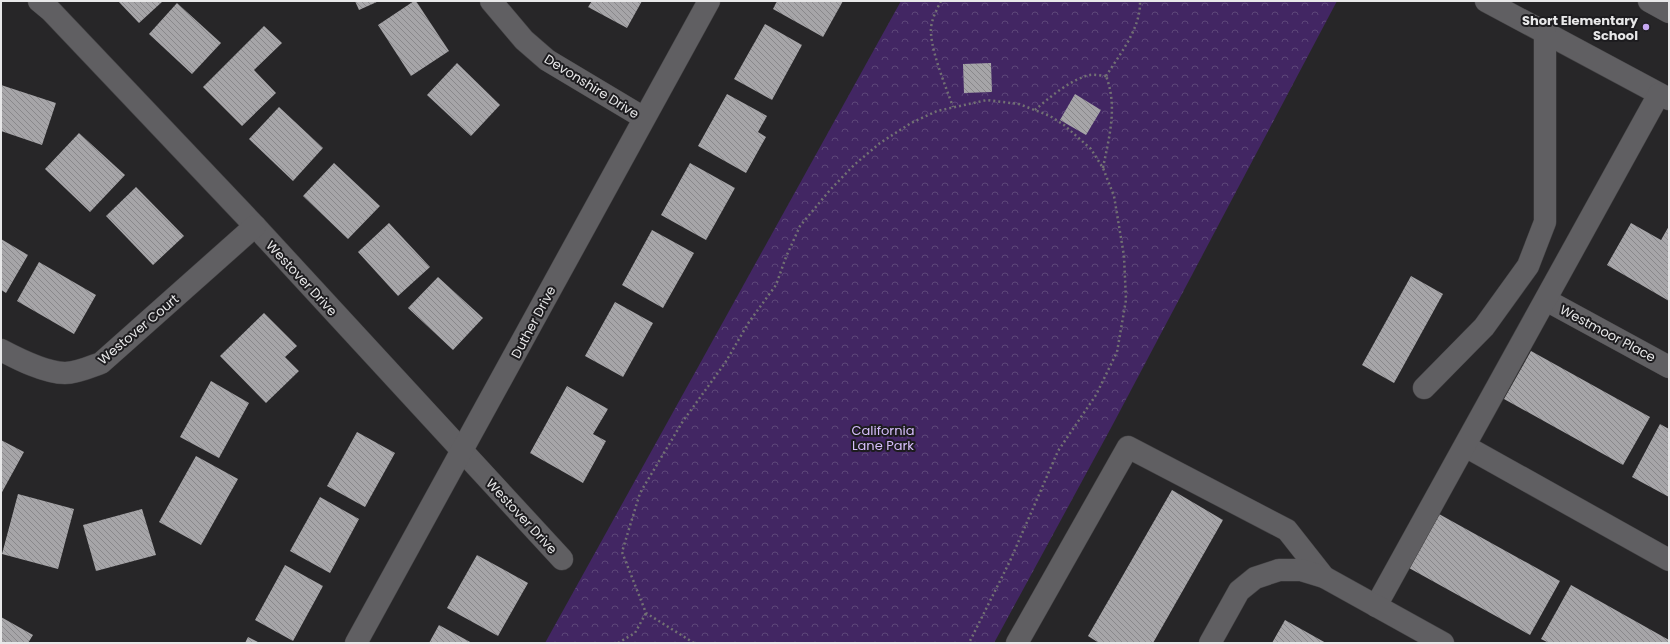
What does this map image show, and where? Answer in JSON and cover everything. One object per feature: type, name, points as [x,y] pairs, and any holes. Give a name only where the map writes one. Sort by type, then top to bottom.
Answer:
[{"type":"street","name":"Westover Drive","points":[[38,1],[52,11],[255,226],[562,559]]},
{"type":"street","name":"Devonshire Drive","points":[[491,1],[524,40],[547,60],[644,118]]},
{"type":"street","name":"Duther Drive","points":[[356,643],[463,452],[709,1]]},
{"type":"street","points":[[1376,606],[1546,300],[1664,97],[1486,1]]},
{"type":"street","points":[[1649,1],[1669,12]]},
{"type":"street","points":[[1424,388],[1484,327],[1528,266],[1545,222],[1545,33]]},
{"type":"street","name":"Westover Court","points":[[1,350],[40,368],[65,373],[85,369],[101,363],[255,226]]},
{"type":"street","name":"Westmoor Place","points":[[1546,300],[1669,367]]},
{"type":"street","points":[[1465,446],[1669,560]]},
{"type":"street","points":[[1017,643],[1128,447],[1287,530],[1324,577]]},
{"type":"street","points":[[1210,643],[1239,591],[1255,578],[1279,570],[1301,570],[1324,577],[1443,643]]},
{"type":"path","points":[[941,1],[934,16],[931,33],[934,49],[953,107]]},
{"type":"path","points":[[1106,76],[1134,30],[1140,7],[1140,1]]},
{"type":"path","points":[[1035,110],[1054,94],[1072,84],[1091,75],[1106,76]]},
{"type":"path","points":[[1102,168],[1113,114],[1111,90],[1106,76]]},
{"type":"path","points":[[694,643],[646,613],[622,552],[640,493],[683,421],[725,363],[749,322],[776,285],[786,257],[800,226],[830,190],[854,164],[880,143],[910,123],[937,111],[987,100],[1019,104],[1050,116],[1064,125],[1091,149],[1102,168],[1114,196],[1124,256],[1126,300],[1117,352],[1096,395],[1058,451],[1010,561],[969,643]]},
{"type":"path","points":[[618,643],[635,633],[646,613]]},
{"type":"green space","name":"California Lane Park","points":[[901,1],[1337,1],[1112,426],[994,643],[545,643]]},
{"type":"building","points":[[118,1],[163,1],[139,23]]},
{"type":"building","points":[[355,1],[379,1],[359,10]]},
{"type":"building","points":[[416,1],[449,51],[411,76],[378,25]]},
{"type":"building","points":[[592,1],[642,1],[627,28],[588,7]]},
{"type":"building","points":[[777,1],[843,1],[823,37],[773,9]]},
{"type":"building","points":[[177,3],[221,43],[192,74],[149,34]]},
{"type":"building","points":[[765,24],[802,45],[772,100],[734,79]]},
{"type":"building","points":[[264,26],[282,43],[254,70],[276,93],[242,126],[203,87]]},
{"type":"building","points":[[457,63],[500,105],[471,136],[427,95]]},
{"type":"building","points":[[991,63],[992,92],[964,93],[963,64]]},
{"type":"building","points":[[1,85],[56,103],[42,145],[1,131]]},
{"type":"building","points":[[727,94],[767,116],[758,132],[766,137],[746,173],[698,146]]},
{"type":"building","points":[[1075,94],[1101,110],[1086,135],[1060,120]]},
{"type":"building","points":[[279,107],[323,148],[293,181],[249,139]]},
{"type":"building","points":[[79,133],[125,175],[90,212],[45,169]]},
{"type":"building","points":[[334,163],[380,206],[348,239],[303,196]]},
{"type":"building","points":[[690,163],[735,188],[706,240],[661,215]]},
{"type":"building","points":[[136,187],[184,236],[153,265],[106,216]]},
{"type":"building","points":[[389,223],[430,267],[398,296],[358,252]]},
{"type":"building","points":[[1631,223],[1661,240],[1669,226],[1669,301],[1607,265]]},
{"type":"building","points":[[652,230],[694,253],[663,308],[622,285]]},
{"type":"building","points":[[1,239],[28,255],[6,293],[1,290]]},
{"type":"building","points":[[39,262],[96,295],[74,334],[17,301]]},
{"type":"building","points":[[1411,276],[1443,294],[1394,383],[1362,365]]},
{"type":"building","points":[[438,277],[483,318],[453,350],[408,308]]},
{"type":"building","points":[[615,302],[653,323],[623,377],[585,356]]},
{"type":"building","points":[[264,313],[297,346],[285,357],[299,371],[266,403],[220,356]]},
{"type":"building","points":[[1531,351],[1650,417],[1623,465],[1504,399]]},
{"type":"building","points":[[211,381],[249,403],[219,458],[180,437]]},
{"type":"building","points":[[567,386],[608,409],[593,434],[606,441],[583,483],[530,453]]},
{"type":"building","points":[[1660,424],[1669,429],[1669,497],[1632,477]]},
{"type":"building","points":[[357,432],[395,453],[365,507],[327,486]]},
{"type":"building","points":[[1,440],[24,452],[1,494]]},
{"type":"building","points":[[196,456],[238,479],[201,545],[159,522]]},
{"type":"building","points":[[1172,490],[1223,520],[1153,643],[1099,643],[1088,636]]},
{"type":"building","points":[[18,494],[74,509],[58,569],[2,554]]},
{"type":"building","points":[[320,497],[359,519],[330,573],[290,551]]},
{"type":"building","points":[[142,509],[156,555],[96,571],[83,525]]},
{"type":"building","points":[[1439,514],[1560,581],[1530,635],[1409,568]]},
{"type":"building","points":[[477,555],[528,583],[498,636],[447,608]]},
{"type":"building","points":[[285,565],[323,586],[293,641],[255,620]]},
{"type":"building","points":[[1571,585],[1669,640],[1669,643],[1549,643],[1541,639]]},
{"type":"building","points":[[1,617],[33,635],[28,643],[1,643]]},
{"type":"building","points":[[1285,620],[1326,643],[1272,643]]},
{"type":"building","points":[[439,625],[472,643],[429,643]]},
{"type":"building","points":[[248,637],[260,643],[245,643]]},
{"type":"place","name":"Short Elementary School","points":[[1646,27]]}]
